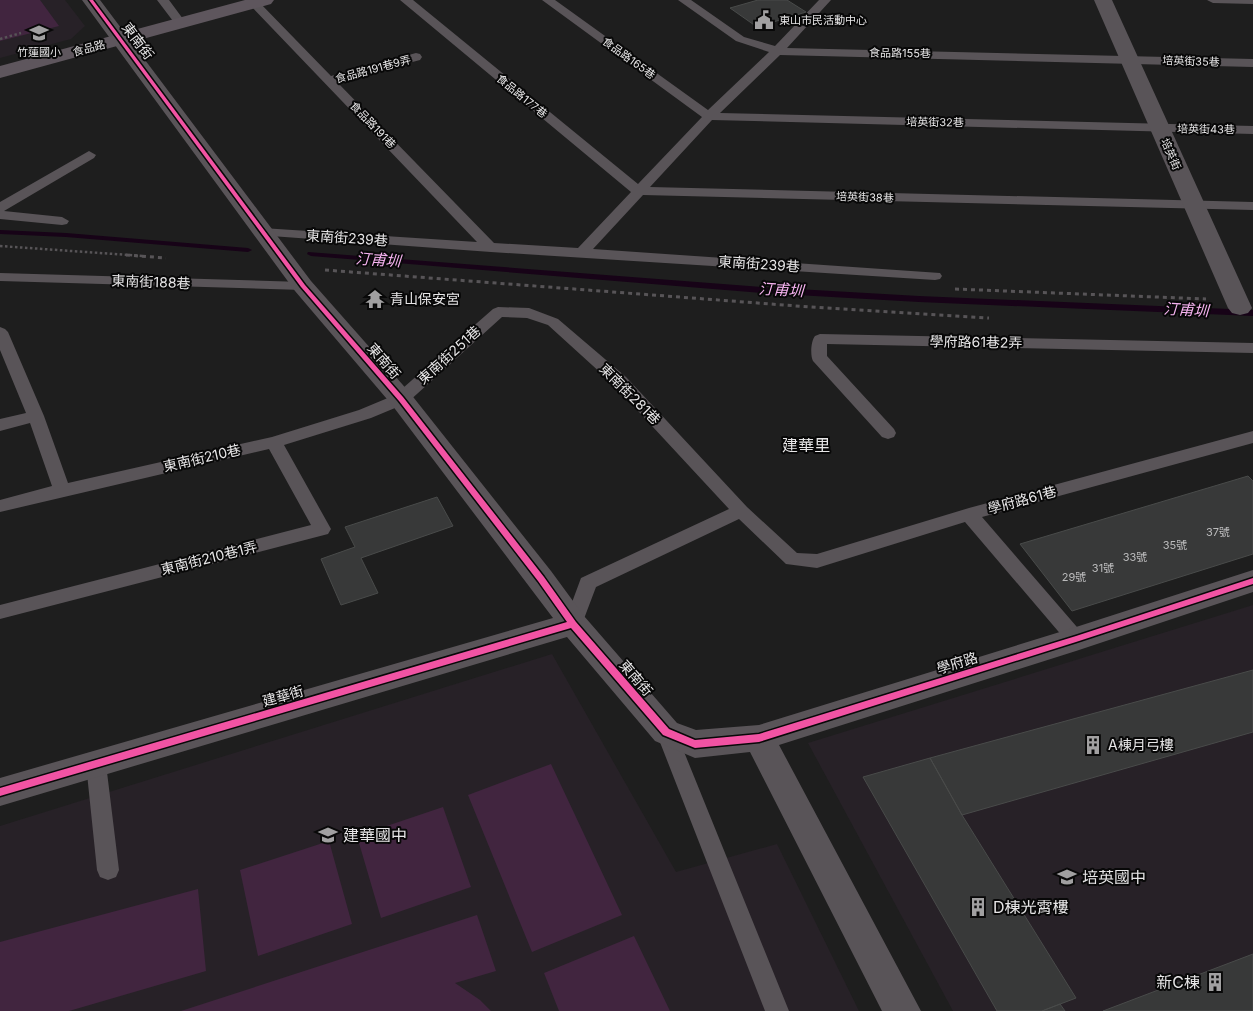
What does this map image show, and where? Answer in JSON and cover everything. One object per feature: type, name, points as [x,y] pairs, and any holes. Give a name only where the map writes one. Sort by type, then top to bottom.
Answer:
[{"type":"street","name":"東南街","points":[[91,0],[303,286],[401,399],[541,579],[572,624],[666,732]]},
{"type":"street","name":"培英街","points":[[1103,0],[1238,304]]},
{"type":"street","name":"食品路","points":[[0,72],[259,1]]},
{"type":"street","name":"學府路","points":[[666,732],[695,744],[759,738],[1076,639],[1253,581]]},
{"type":"street","name":"建華街","points":[[0,792],[572,624]]},
{"type":"street","points":[[759,738],[902,1011]]},
{"type":"lane","points":[[163,0],[180,23]]},
{"type":"lane","name":"食品路177巷","points":[[406,0],[638,191]]},
{"type":"lane","name":"食品路165巷","points":[[548,0],[709,116]]},
{"type":"lane","name":"食品路155巷","points":[[684,0],[740,39],[778,50],[1129,58]]},
{"type":"lane","points":[[582,253],[709,116],[778,50],[825,0]]},
{"type":"lane","points":[[1213,0],[1253,1]]},
{"type":"lane","name":"食品路191巷","points":[[259,1],[329,80],[491,248]]},
{"type":"lane","name":"食品路191巷9弄","points":[[329,80],[416,57]]},
{"type":"lane","name":"培英街35巷","points":[[1129,58],[1253,63]]},
{"type":"lane","name":"培英街32巷","points":[[709,116],[1160,128]]},
{"type":"lane","name":"培英街43巷","points":[[1160,128],[1253,130]]},
{"type":"lane","points":[[0,208],[89,155]]},
{"type":"lane","name":"培英街38巷","points":[[638,191],[1253,206]]},
{"type":"lane","points":[[0,215],[62,221]]},
{"type":"lane","name":"東南街239巷","points":[[262,232],[935,276]]},
{"type":"lane","name":"東南街188巷","points":[[0,278],[303,286]]},
{"type":"lane","name":"東南街251巷","points":[[401,399],[498,312]]},
{"type":"lane","name":"東南街281巷","points":[[498,312],[529,313],[553,322],[620,381],[741,512],[792,559]]},
{"type":"lane","points":[[0,332],[36,416],[62,490]]},
{"type":"lane","name":"學府路61巷2弄","points":[[888,433],[819,357],[820,339],[1253,348]]},
{"type":"lane","name":"東南街210巷","points":[[0,506],[274,442],[365,414],[401,399]]},
{"type":"lane","points":[[0,424],[36,416]]},
{"type":"lane","name":"學府路61巷","points":[[792,559],[817,560],[969,514],[1253,437]]},
{"type":"lane","name":"東南街210巷1弄","points":[[0,612],[322,529],[274,442]]},
{"type":"lane","points":[[572,624],[588,583],[741,512]]},
{"type":"lane","points":[[969,514],[1076,639]]},
{"type":"lane","points":[[666,732],[777,1011]]},
{"type":"lane","points":[[96,764],[108,870]]},
{"type":"path","points":[[0,39],[21,34]]},
{"type":"path","points":[[0,246],[170,259]]},
{"type":"path","points":[[289,267],[810,308],[996,318]]},
{"type":"path","points":[[954,289],[1238,304]]},
{"type":"shaded area","name":"竹蓮國小","points":[[0,0],[65,0],[85,26],[71,39],[0,58]]},
{"type":"shaded area","points":[[0,0],[40,0],[59,26],[0,41]]},
{"type":"shaded area","name":"培英國中","points":[[1253,605],[1253,1011],[953,1011],[808,743]]},
{"type":"shaded area","name":"建華國中","points":[[552,654],[676,872],[777,844],[859,1011],[0,1011],[0,826]]},
{"type":"shaded area","points":[[551,764],[622,915],[532,952],[468,795]]},
{"type":"shaded area","points":[[443,807],[471,887],[381,918],[357,836]]},
{"type":"shaded area","points":[[329,841],[352,924],[258,956],[240,870]]},
{"type":"shaded area","points":[[198,889],[206,971],[69,1011],[0,1011],[0,942]]},
{"type":"shaded area","points":[[477,915],[496,971],[455,983],[480,1000],[491,1011],[181,1011]]},
{"type":"shaded area","points":[[634,936],[670,1011],[559,1011],[544,973]]},
{"type":"building","name":"東山市民活動中心","points":[[758,0],[787,0],[806,12],[757,27],[730,8]]},
{"type":"building","points":[[1248,476],[1253,481],[1253,554],[1072,611],[1020,544]]},
{"type":"building","points":[[437,497],[453,526],[361,558],[378,593],[341,605],[321,559],[355,547],[345,527]]},
{"type":"building","name":"A棟月弓樓","points":[[1253,670],[1253,732],[962,815],[930,758]]},
{"type":"building","name":"D棟光霄樓","points":[[930,758],[962,815],[1076,998],[1042,1011],[997,1011],[863,777]]},
{"type":"building","name":"新C棟","points":[[1253,954],[1253,1011],[1103,1011]]},
{"type":"building","points":[[1060,1004],[1065,1011],[1042,1011]]},
{"type":"waterway","name":"汀甫圳","points":[[0,232],[66,235],[248,250]]},
{"type":"waterway","name":"汀甫圳","points":[[311,254],[762,290],[919,299],[1253,313]]},
{"type":"cycle path","points":[[91,0],[303,286],[401,399],[541,579],[573,624],[666,732],[695,744],[759,738],[1076,639],[1253,581]]},
{"type":"cycle path","points":[[0,792],[573,624]]},
{"type":"place","name":"東山市民活動中心","points":[[764,20]]},
{"type":"place","name":"竹蓮國小","points":[[39,33]]},
{"type":"place","name":"青山保安宮","points":[[375,299]]},
{"type":"place","name":"A棟月弓樓","points":[[1093,745]]},
{"type":"place","name":"建華國中","points":[[328,835]]},
{"type":"place","name":"培英國中","points":[[1067,877]]},
{"type":"place","name":"D棟光霄樓","points":[[978,907]]},
{"type":"place","name":"新C棟","points":[[1215,982]]},
{"type":"district","name":"建華里","points":[[806,445]]}]
